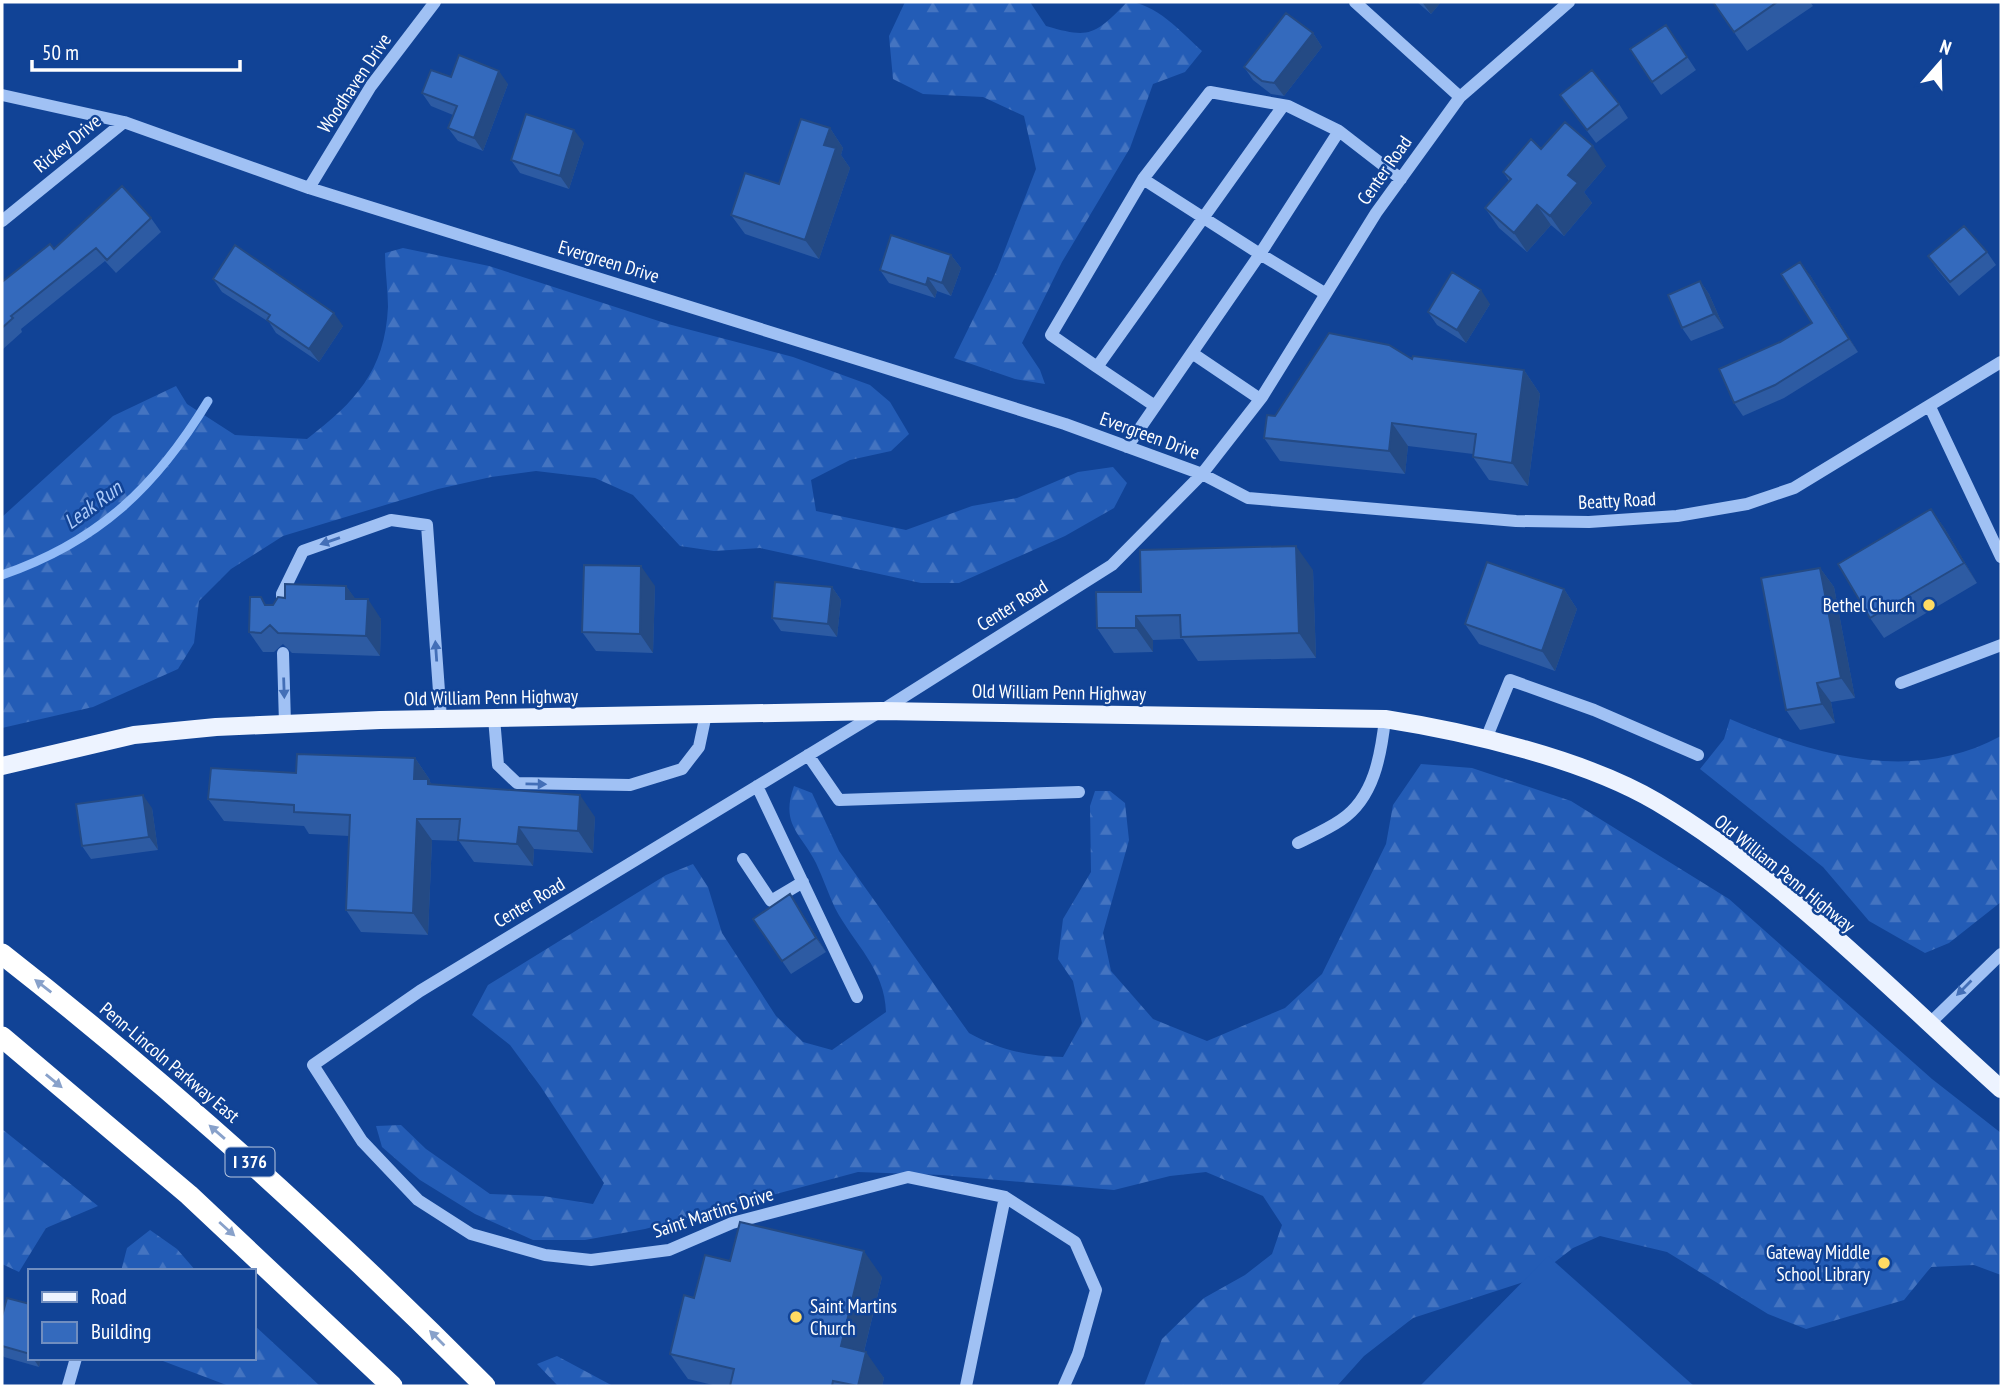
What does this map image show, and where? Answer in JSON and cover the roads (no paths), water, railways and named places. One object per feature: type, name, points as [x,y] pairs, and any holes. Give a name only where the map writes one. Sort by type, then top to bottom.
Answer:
[{"type":"highway","name":"Penn-Lincoln Parkway East","points":[[2,954],[233,1146],[330,1235],[485,1386]]},
{"type":"highway","points":[[2,1037],[190,1195],[392,1386]]},
{"type":"main road","name":"Old William Penn Highway","points":[[2,766],[134,735],[285,724],[441,719],[881,711],[1385,719],[1443,728],[1591,773],[1654,800],[1685,820],[1780,891],[2001,1089]]},
{"type":"street","name":"Woodhaven Drive","points":[[309,188],[371,86],[435,2]]},
{"type":"street","points":[[1355,2],[1460,97]]},
{"type":"street","name":"Center Road","points":[[313,1065],[420,991],[881,711],[1112,565],[1202,474],[1260,399],[1401,180],[1460,97],[1569,2]]},
{"type":"street","points":[[1155,406],[1051,335],[1143,179],[1210,92],[1283,106],[1339,131],[1401,180]]},
{"type":"street","name":"Evergreen Drive","points":[[2,95],[124,122],[309,188],[1065,424],[1202,474]]},
{"type":"street","points":[[1097,367],[1283,106]]},
{"type":"street","name":"Rickey Drive","points":[[2,221],[124,122]]},
{"type":"street","points":[[1127,447],[1260,254],[1339,131]]},
{"type":"street","points":[[1143,179],[1326,295]]},
{"type":"street","points":[[1192,352],[1260,399]]},
{"type":"street","name":"Beatty Road","points":[[1202,474],[1248,498],[1296,504],[1516,521],[1589,522],[1677,516],[1748,504],[1794,488],[2001,362]]},
{"type":"street","points":[[1930,407],[2001,556]]},
{"type":"street","points":[[283,617],[282,594],[303,551],[391,520],[427,525],[441,719]]},
{"type":"street","points":[[1901,682],[2001,645]]},
{"type":"street","points":[[283,653],[285,724]]},
{"type":"street","points":[[1486,739],[1510,680],[1594,710],[1699,755]]},
{"type":"street","points":[[494,718],[498,765],[517,783],[630,785],[682,769],[699,747],[706,714]]},
{"type":"street","points":[[1298,843],[1343,819],[1368,790],[1381,755],[1385,719]]},
{"type":"street","points":[[808,755],[839,800],[1079,792]]},
{"type":"street","points":[[757,786],[857,997]]},
{"type":"street","points":[[743,859],[771,901],[803,882]]},
{"type":"street","points":[[1929,1024],[2001,954]]},
{"type":"street","name":"Saint Martins Drive","points":[[313,1065],[362,1141],[418,1200],[471,1234],[545,1255],[592,1260],[669,1250],[732,1223],[908,1177],[1005,1197],[1075,1242],[1096,1290],[1078,1354],[1064,1386]]},
{"type":"street","points":[[966,1386],[1005,1197]]},
{"type":"street","points":[[68,1386],[75,1360]]},
{"type":"waterway","name":"Leak Run","points":[[2,575],[67,546],[122,508],[167,460],[208,401]]},
{"type":"place","name":"Bethel Church","points":[[1929,605]]},
{"type":"place","name":"Gateway Middle School Library","points":[[1884,1263]]},
{"type":"place","name":"Saint Martins Church","points":[[796,1317]]}]
